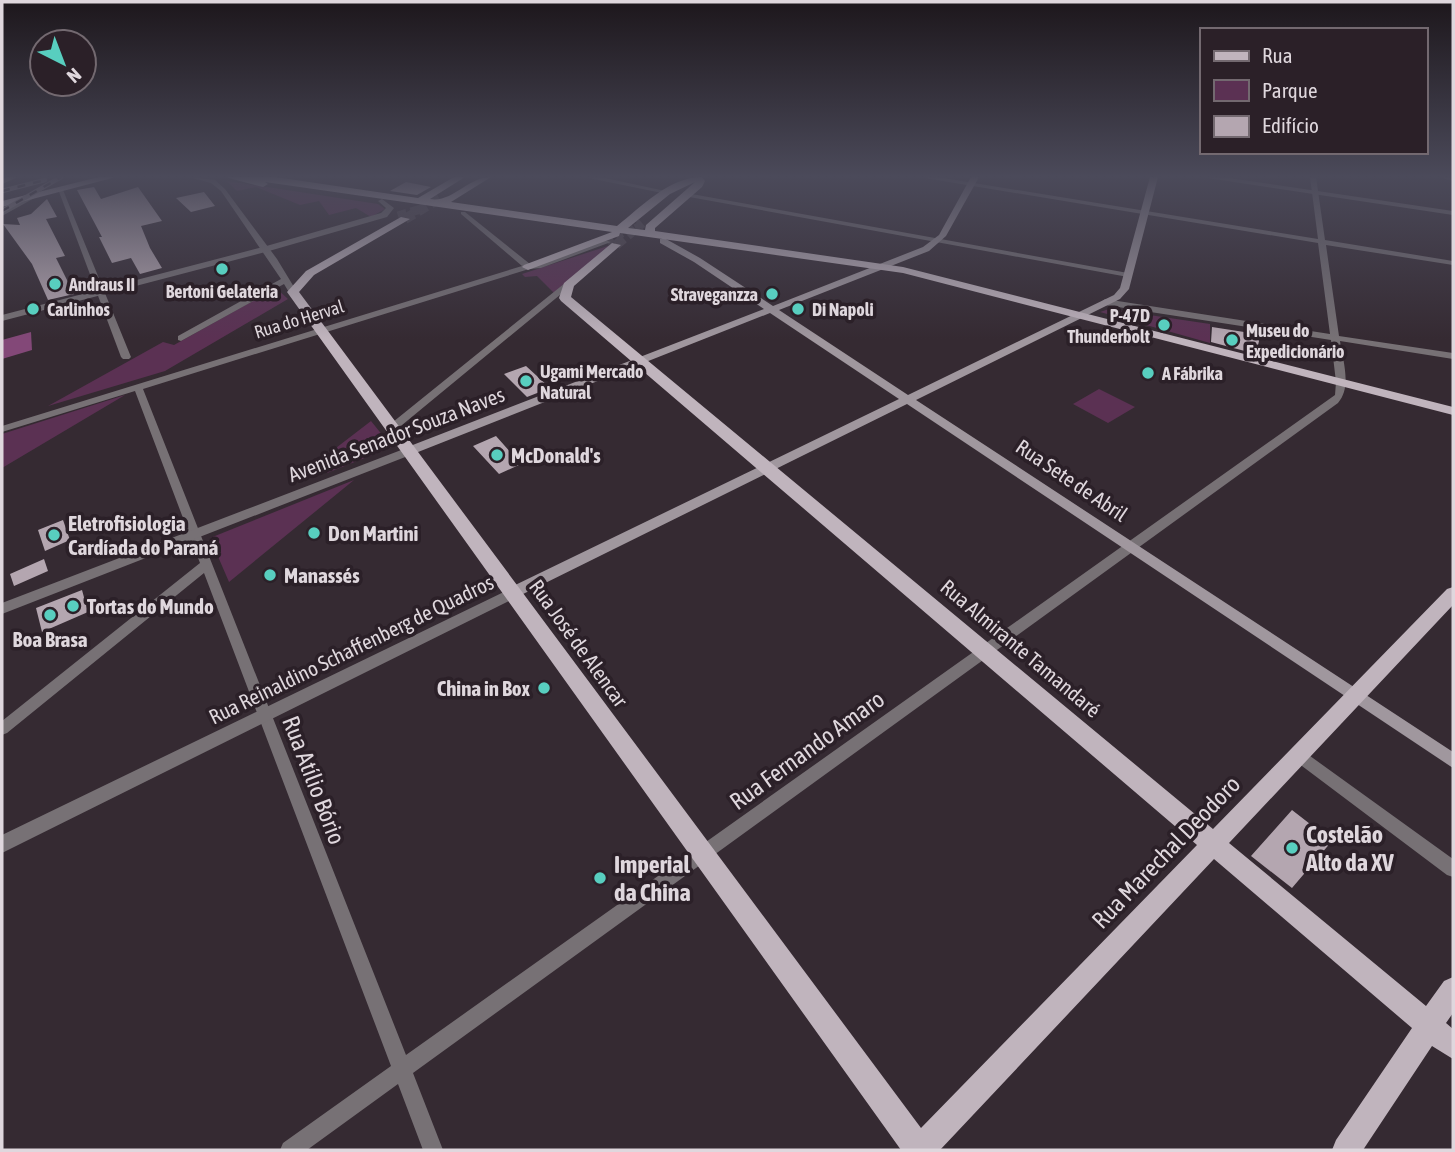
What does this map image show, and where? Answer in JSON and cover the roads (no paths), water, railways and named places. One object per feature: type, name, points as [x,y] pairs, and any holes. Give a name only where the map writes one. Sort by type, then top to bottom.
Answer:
[{"type":"main road","points":[[291,286],[381,231]]},
{"type":"main road","points":[[291,286],[390,231]]},
{"type":"main road","points":[[573,231],[614,238],[645,236],[685,240],[883,267],[1453,411]]},
{"type":"main road","points":[[578,231],[614,238]]},
{"type":"main road","points":[[567,295],[622,231]]},
{"type":"main road","points":[[567,295],[645,236],[648,231]]},
{"type":"main road","points":[[938,241],[944,231]]},
{"type":"main road","points":[[1105,302],[1122,293],[1139,231]]},
{"type":"main road","points":[[645,236],[663,241]]},
{"type":"main road","points":[[528,267],[614,238]]},
{"type":"main road","points":[[685,240],[697,260]]},
{"type":"main road","name":"Rua Sete de Abril","points":[[663,241],[773,310],[1453,761]]},
{"type":"main road","name":"Avenida Senador Souza Naves","points":[[408,451],[883,267],[920,252],[938,241]]},
{"type":"main road","name":"Rua José de Alencar","points":[[291,286],[320,331],[919,1150]]},
{"type":"main road","name":"Rua Almirante Tamandaré","points":[[567,295],[640,361],[1453,1046]]},
{"type":"main road","name":"Rua Reinaldino Schaffenberg de Quadros","points":[[512,593],[1105,302]]},
{"type":"main road","name":"Rua Marechal Deodoro","points":[[919,1150],[1453,594]]},
{"type":"main road","points":[[1346,1150],[1453,990]]},
{"type":"street","points":[[76,231],[126,357]]},
{"type":"street","name":"Rua José de Alencar","points":[[252,231],[291,286]]},
{"type":"street","points":[[2,318],[267,251],[333,231]]},
{"type":"street","points":[[323,234],[339,231]]},
{"type":"street","points":[[485,231],[528,267]]},
{"type":"street","points":[[882,231],[1128,275]]},
{"type":"street","points":[[1252,231],[1453,263]]},
{"type":"street","points":[[1320,231],[1341,382]]},
{"type":"street","name":"Rua do Herval","points":[[2,429],[528,267]]},
{"type":"street","points":[[181,338],[291,286]]},
{"type":"street","points":[[392,428],[548,302],[567,295]]},
{"type":"street","points":[[1105,302],[1453,356]]},
{"type":"street","name":"Rua Fernando Amaro","points":[[290,1150],[1335,401],[1340,395],[1341,382]]},
{"type":"street","name":"Rua Atílio Bório","points":[[138,387],[433,1150]]},
{"type":"street","name":"Avenida Senador Souza Naves","points":[[2,609],[408,451]]},
{"type":"street","points":[[2,729],[207,564]]},
{"type":"street","name":"Rua Reinaldino Schaffenberg de Quadros","points":[[2,845],[512,593]]},
{"type":"street","points":[[1299,755],[1453,869]]},
{"type":"tunnel","points":[[607,242],[629,231]]},
{"type":"tunnel","points":[[616,245],[633,231]]},
{"type":"place","name":"Bertoni Gelateria","points":[[222,269]]},
{"type":"place","name":"Andraus II","points":[[55,284]]},
{"type":"place","name":"Straveganzza","points":[[772,294]]},
{"type":"place","name":"Carlinhos","points":[[33,309]]},
{"type":"place","name":"Di Napoli","points":[[798,309]]},
{"type":"place","name":"P-47D Thunderbolt","points":[[1164,325]]},
{"type":"place","name":"Museu do Expedicionário","points":[[1232,340]]},
{"type":"place","name":"A Fábrika","points":[[1148,373]]},
{"type":"place","name":"Ugami Mercado Natural","points":[[526,381]]},
{"type":"place","name":"McDonald's","points":[[497,455]]},
{"type":"place","name":"Don Martini","points":[[314,533]]},
{"type":"place","name":"Eletrofisiologia Cardíada do Paraná","points":[[54,535]]},
{"type":"place","name":"Manassés","points":[[270,575]]},
{"type":"place","name":"Tortas do Mundo","points":[[73,606]]},
{"type":"place","name":"Boa Brasa","points":[[50,615]]},
{"type":"place","name":"China in Box","points":[[544,688]]},
{"type":"place","name":"Costelão Alto da XV","points":[[1292,848]]},
{"type":"place","name":"Imperial da China","points":[[600,878]]}]
